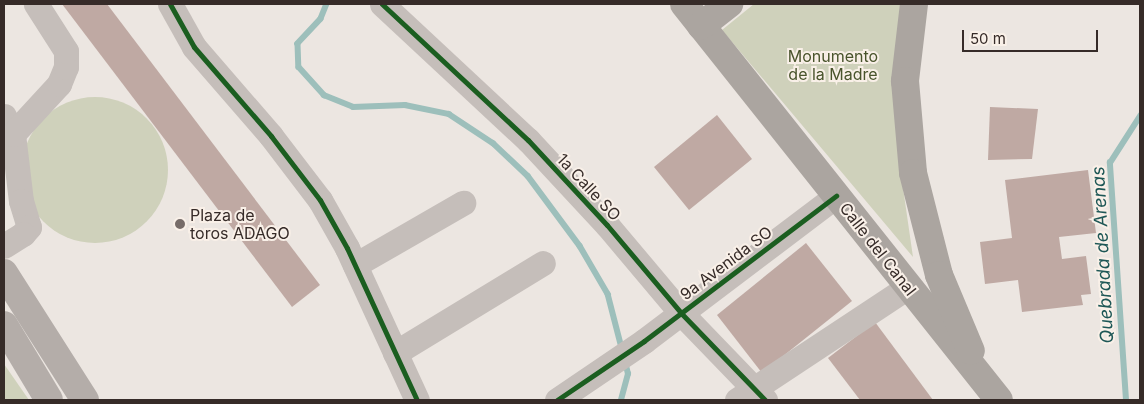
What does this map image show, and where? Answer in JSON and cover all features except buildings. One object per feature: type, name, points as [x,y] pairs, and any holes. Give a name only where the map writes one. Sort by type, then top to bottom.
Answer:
[{"type":"highway","name":"Calle del Canal","points":[[684,4],[993,395]]},
{"type":"highway","points":[[701,26],[729,4]]},
{"type":"highway","points":[[914,4],[905,81],[912,173],[939,275],[993,395]]},
{"type":"main road","points":[[4,273],[85,400]]},
{"type":"main road","points":[[4,325],[49,400]]},
{"type":"street","points":[[4,246],[23,234],[29,227],[21,201],[8,125],[59,84],[66,67],[66,51],[36,4]]},
{"type":"street","points":[[170,4],[194,47],[272,136],[320,200],[355,265],[417,400]]},
{"type":"street","name":"1a Calle SO","points":[[382,4],[528,140],[607,225],[752,396]]},
{"type":"street","name":"9a Avenida SO","points":[[557,400],[644,340],[836,196]]},
{"type":"street","points":[[355,265],[463,203]]},
{"type":"street","points":[[395,353],[543,263]]},
{"type":"street","points":[[752,396],[908,287]]},
{"type":"green space","name":"Monumento de la Madre","points":[[754,4],[900,4],[902,181],[913,257],[722,30]]},
{"type":"green space","points":[[95,97],[123,103],[146,119],[162,142],[168,170],[162,198],[146,221],[123,237],[95,243],[67,237],[44,221],[28,198],[22,170],[28,142],[44,119],[67,103]]},
{"type":"green space","points":[[4,364],[29,400],[4,400]]},
{"type":"waterway","points":[[327,4],[321,19],[298,44],[299,67],[324,95],[353,107],[405,105],[449,114],[493,143],[528,176],[580,246],[608,294],[622,348]]},
{"type":"waterway","name":"Quebrada de Arenas","points":[[1126,400],[1110,163],[1140,116]]},
{"type":"waterway","points":[[621,400],[628,374],[625,362]]},
{"type":"cycle path","points":[[170,4],[194,47],[271,136],[320,200],[347,248],[417,400]]},
{"type":"cycle path","points":[[382,4],[528,140],[607,225],[681,313],[765,400]]},
{"type":"cycle path","points":[[557,400],[644,341],[836,196]]},
{"type":"place","name":"Plaza de toros ADAGO","points":[[180,224]]}]
